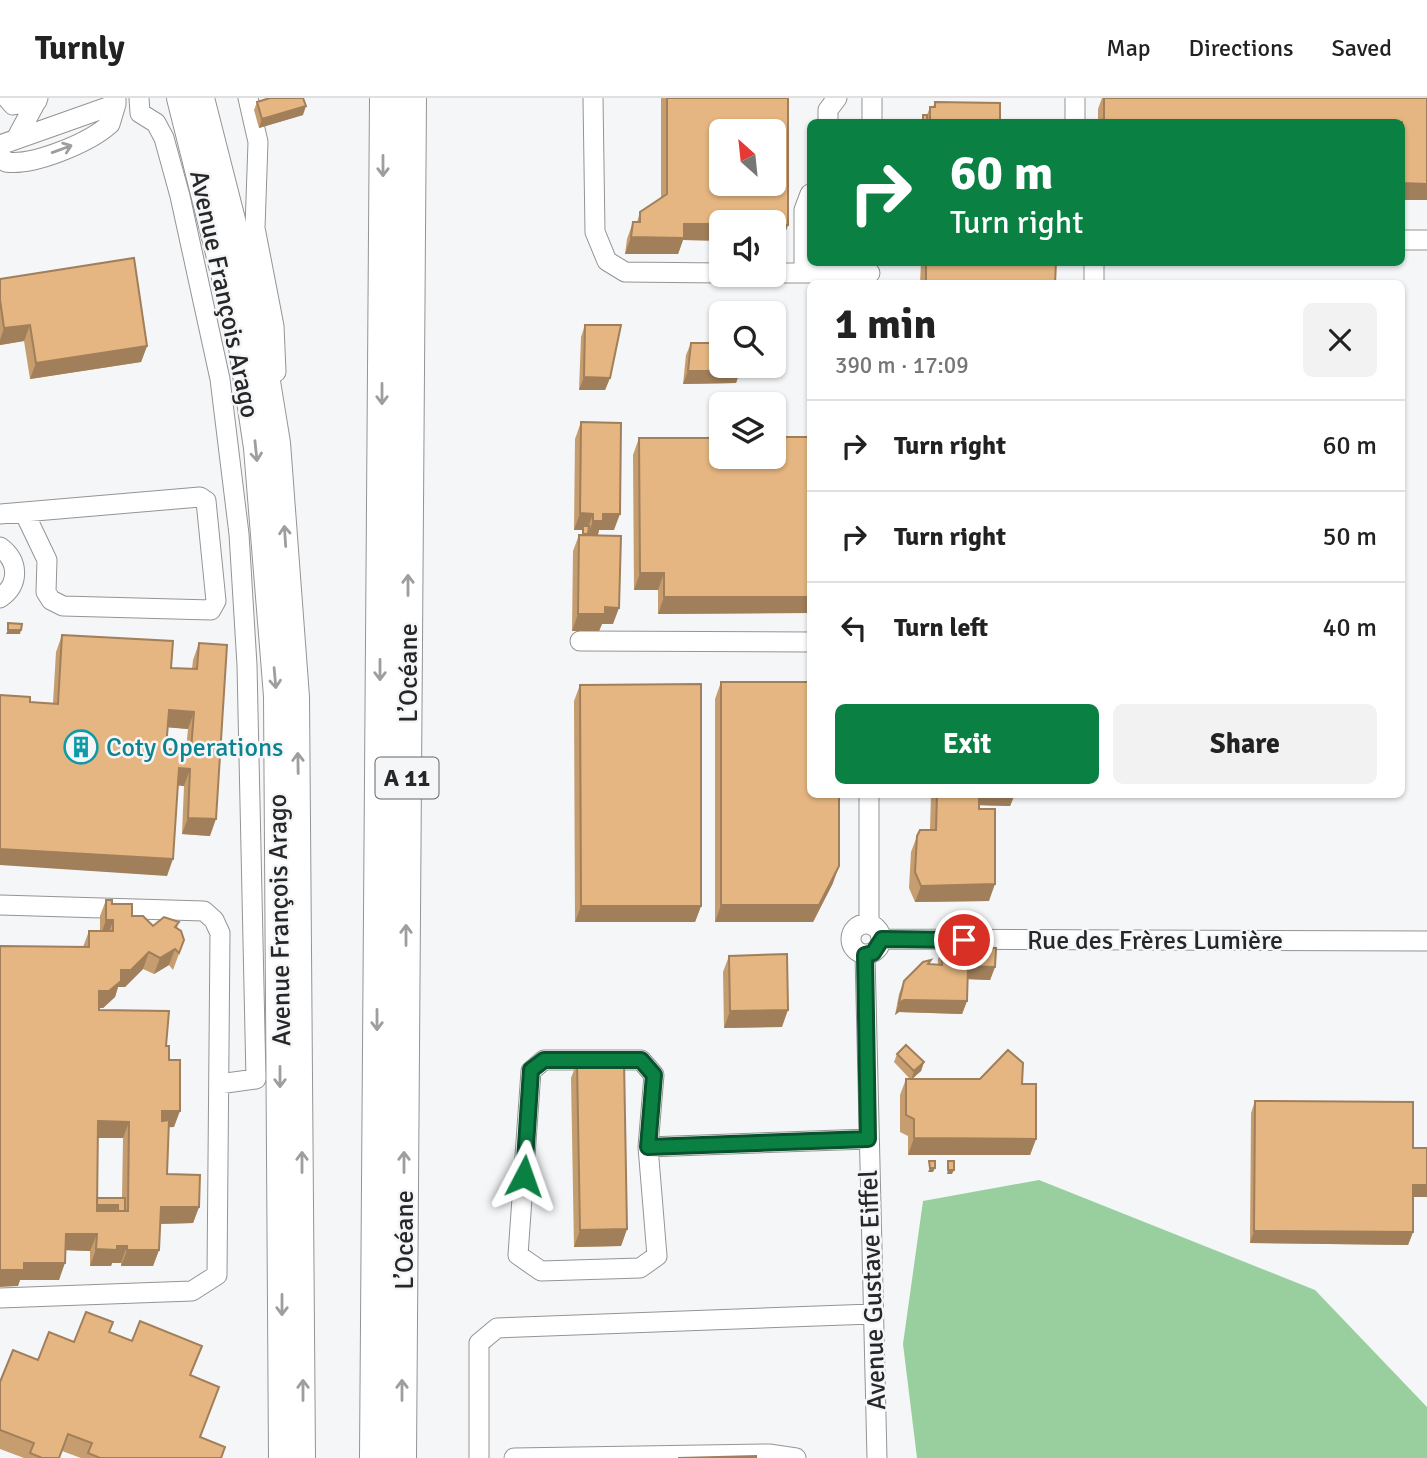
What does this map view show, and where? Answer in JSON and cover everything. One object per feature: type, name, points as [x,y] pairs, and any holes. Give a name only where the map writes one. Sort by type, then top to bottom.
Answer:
[{"type":"highway","name":"L’Océane","points":[[374,1458],[384,98]]},
{"type":"highway","name":"L’Océane","points":[[402,1458],[412,98]]},
{"type":"main road","name":"Avenue François Arago","points":[[179,98],[242,355],[256,448],[276,696],[281,1458]]},
{"type":"main road","name":"Avenue François Arago","points":[[202,98],[257,314],[278,443],[297,698],[303,1458]]},
{"type":"street","points":[[7,98],[13,104],[38,100]]},
{"type":"street","points":[[139,98],[140,113],[156,123],[164,138],[180,196],[220,379],[239,534],[247,665],[256,1079],[219,1084]]},
{"type":"street","points":[[164,98],[187,123]]},
{"type":"street","points":[[248,98],[258,142],[255,228],[274,326],[278,443]]},
{"type":"street","points":[[593,98],[595,232],[607,261],[625,272],[709,273]]},
{"type":"street","points":[[828,119],[828,110],[837,98]]},
{"type":"street","points":[[872,98],[872,119]]},
{"type":"street","points":[[1075,98],[1075,119]]},
{"type":"street","points":[[8,142],[38,100]]},
{"type":"street","points":[[8,142],[116,101]]},
{"type":"street","points":[[0,155],[6,162],[21,164],[76,144],[110,124],[116,101]]},
{"type":"street","points":[[804,273],[804,210],[807,202]]},
{"type":"street","points":[[1405,240],[1427,240]]},
{"type":"street","points":[[786,273],[870,273]]},
{"type":"street","points":[[0,514],[200,497],[206,501],[216,601],[211,610],[63,606],[51,600],[46,592],[47,560],[24,512]]},
{"type":"street","points":[[0,547],[9,555],[15,575],[10,589],[0,598]]},
{"type":"street","points":[[580,641],[807,642]]},
{"type":"street","points":[[869,798],[869,923]]},
{"type":"street","points":[[0,905],[204,911],[214,920],[220,933],[217,1275],[191,1291],[0,1298]]},
{"type":"street","points":[[869,923],[881,932],[882,939],[873,953],[865,955],[852,946],[850,938],[859,925],[869,923]]},
{"type":"street","name":"Rue des Frères Lumière","points":[[882,939],[1427,941]]},
{"type":"street","name":"Avenue Gustave Eiffel","points":[[865,955],[877,1458]]},
{"type":"street","points":[[544,1060],[641,1060],[654,1075],[648,1147],[657,1256],[640,1268],[541,1271],[518,1255],[531,1070],[544,1060]]},
{"type":"street","points":[[648,1147],[868,1139]]},
{"type":"street","points":[[479,1458],[479,1343],[497,1328],[872,1314]]},
{"type":"street","points":[[514,1458],[769,1454],[796,1458]]},
{"type":"green space","points":[[1039,1180],[1315,1290],[1427,1407],[1427,1458],[917,1458],[903,1344],[923,1201]]},
{"type":"building","points":[[270,98],[303,98],[306,106],[262,119],[257,102]]},
{"type":"building","points":[[667,98],[788,98],[788,225],[786,210],[709,210],[709,224],[684,224],[684,238],[631,237],[633,222],[640,222],[640,212],[667,194]]},
{"type":"building","points":[[1104,98],[1427,98],[1427,184],[1405,183],[1405,119],[1104,119]]},
{"type":"building","points":[[935,102],[1000,103],[1000,119],[930,119],[930,107],[935,107]]},
{"type":"building","points":[[134,258],[147,346],[36,363],[30,325],[4,328],[0,279]]},
{"type":"building","points":[[926,266],[1056,266],[1055,280],[926,280]]},
{"type":"building","points":[[585,325],[621,325],[610,378],[584,377]]},
{"type":"building","points":[[691,343],[709,343],[709,371],[688,371]]},
{"type":"building","points":[[581,422],[621,423],[620,514],[603,514],[603,521],[593,521],[593,514],[580,513]]},
{"type":"building","points":[[786,437],[807,437],[807,597],[664,597],[664,573],[640,573],[639,438],[709,438],[709,469],[786,469]]},
{"type":"building","points":[[583,526],[589,526],[588,534],[583,534]]},
{"type":"building","points":[[579,535],[621,536],[619,608],[605,607],[605,614],[578,614]]},
{"type":"building","points":[[8,623],[22,624],[21,630],[8,630]]},
{"type":"building","name":"Coty Operations","points":[[62,635],[173,641],[171,668],[197,669],[199,643],[227,645],[216,819],[188,818],[190,769],[179,768],[173,859],[0,849],[0,695],[30,697],[30,702],[58,704]],"holes":[[[169,710],[194,712],[191,750],[166,749]]]},
{"type":"building","points":[[721,682],[807,682],[807,798],[839,798],[839,866],[819,905],[721,905]]},
{"type":"building","points":[[701,684],[701,906],[581,906],[580,685]]},
{"type":"building","points":[[937,798],[979,798],[979,809],[995,809],[995,884],[921,886],[915,872],[917,836],[920,830],[936,830]]},
{"type":"building","points":[[106,900],[112,900],[112,904],[132,904],[132,916],[143,916],[153,926],[164,917],[179,922],[175,927],[181,931],[184,940],[179,953],[175,949],[160,958],[149,952],[131,970],[121,970],[121,981],[109,991],[99,991],[99,1010],[169,1011],[166,1046],[169,1046],[169,1060],[180,1060],[180,1111],[162,1111],[162,1121],[169,1120],[167,1174],[200,1175],[199,1207],[161,1207],[159,1250],[127,1250],[127,1246],[117,1246],[117,1250],[96,1249],[97,1234],[66,1234],[65,1263],[24,1263],[24,1270],[0,1270],[0,946],[89,947],[89,931],[113,931],[113,920],[106,920]],"holes":[[[98,1121],[129,1122],[128,1211],[97,1211]]]},
{"type":"building","points":[[943,947],[996,948],[995,967],[968,966],[967,1001],[904,1000],[899,1003],[904,981],[923,962],[931,960],[928,964],[942,965]]},
{"type":"building","points":[[787,954],[788,1010],[730,1011],[729,956]]},
{"type":"building","points":[[906,1045],[924,1062],[914,1071],[897,1054]]},
{"type":"building","points":[[1008,1050],[1023,1063],[1022,1084],[1036,1084],[1036,1139],[914,1138],[914,1119],[906,1115],[906,1079],[980,1079]]},
{"type":"building","points":[[624,1060],[627,1229],[580,1230],[577,1062]]},
{"type":"building","points":[[1255,1101],[1413,1102],[1413,1148],[1427,1148],[1427,1185],[1413,1185],[1413,1232],[1254,1231]]},
{"type":"building","points":[[929,1161],[935,1161],[935,1168],[930,1168]]},
{"type":"building","points":[[948,1161],[954,1161],[954,1170],[948,1170]]},
{"type":"building","points":[[97,1198],[125,1198],[125,1211],[118,1211],[118,1205],[97,1205]]},
{"type":"building","points":[[86,1312],[113,1322],[109,1332],[132,1341],[140,1321],[202,1346],[190,1375],[219,1387],[200,1437],[225,1447],[221,1458],[100,1458],[88,1453],[92,1443],[68,1434],[59,1458],[42,1458],[30,1453],[34,1443],[0,1430],[0,1382],[13,1350],[38,1360],[49,1332],[74,1342]]},
{"type":"building","points":[[756,1456],[756,1458],[678,1458]]},
{"type":"place","name":"Coty Operations","points":[[81,747]]},
{"type":"route","points":[[524,1176],[531,1070],[544,1060],[641,1060],[654,1075],[648,1147],[868,1139],[865,955],[880,947],[882,939],[964,940]]}]
